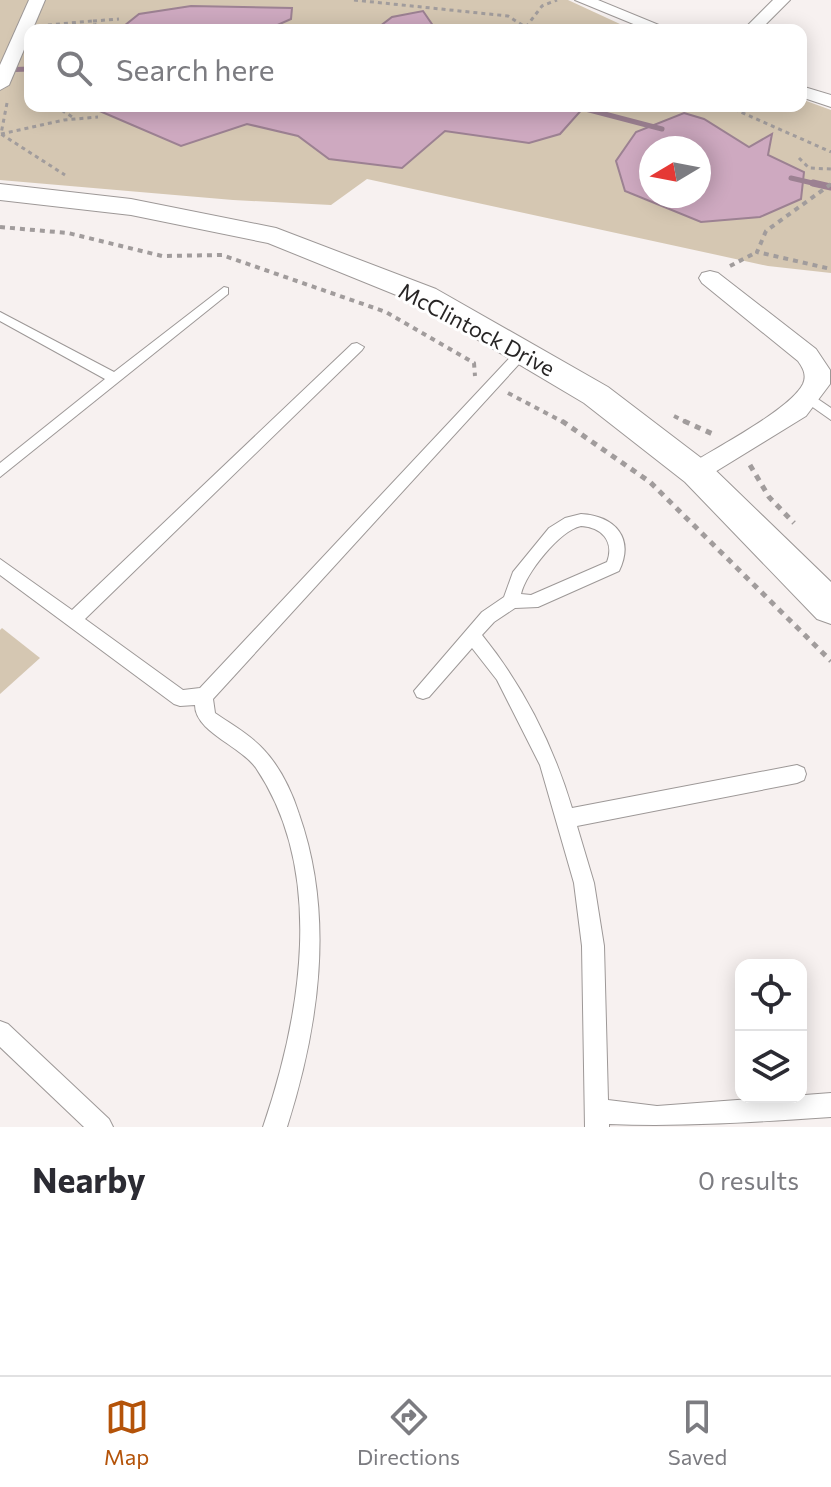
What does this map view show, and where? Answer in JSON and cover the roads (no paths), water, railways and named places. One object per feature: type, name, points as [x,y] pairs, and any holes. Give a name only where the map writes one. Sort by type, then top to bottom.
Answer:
[{"type":"street","points":[[27,24],[37,0]]},
{"type":"street","points":[[583,0],[647,24]]},
{"type":"street","points":[[757,24],[782,0]]},
{"type":"street","points":[[0,85],[24,30]]},
{"type":"street","points":[[807,93],[831,101]]},
{"type":"street","name":"McClintock Drive","points":[[0,192],[131,207],[276,236],[426,296],[596,395],[697,473],[831,607]]},
{"type":"street","points":[[697,473],[757,436],[809,398],[817,384],[817,370],[807,355],[710,278]]},
{"type":"lane","points":[[0,471],[224,291]]},
{"type":"lane","points":[[0,316],[115,379]]},
{"type":"lane","points":[[75,618],[357,347]]},
{"type":"lane","points":[[0,566],[75,618],[180,698],[204,696],[523,352]]},
{"type":"lane","points":[[809,398],[831,415]]},
{"type":"lane","points":[[423,691],[488,617],[512,601],[532,602],[613,566],[619,556],[619,545],[613,534],[603,524],[587,519],[572,521],[559,528],[513,584],[512,601]]},
{"type":"lane","points":[[472,635],[503,674],[549,763],[584,883],[593,946],[593,1062],[598,1119],[657,1118],[831,1105]]},
{"type":"lane","points":[[204,696],[204,712],[209,719],[261,759],[275,784],[294,829],[306,884],[309,970],[304,1021],[275,1127]]},
{"type":"lane","points":[[566,819],[797,774]]},
{"type":"lane","points":[[0,1032],[101,1127]]},
{"type":"waterway","points":[[0,70],[24,69]]},
{"type":"waterway","points":[[597,112],[662,129]]},
{"type":"waterway","points":[[791,178],[821,185]]},
{"type":"waterway","points":[[813,183],[831,187]]}]
